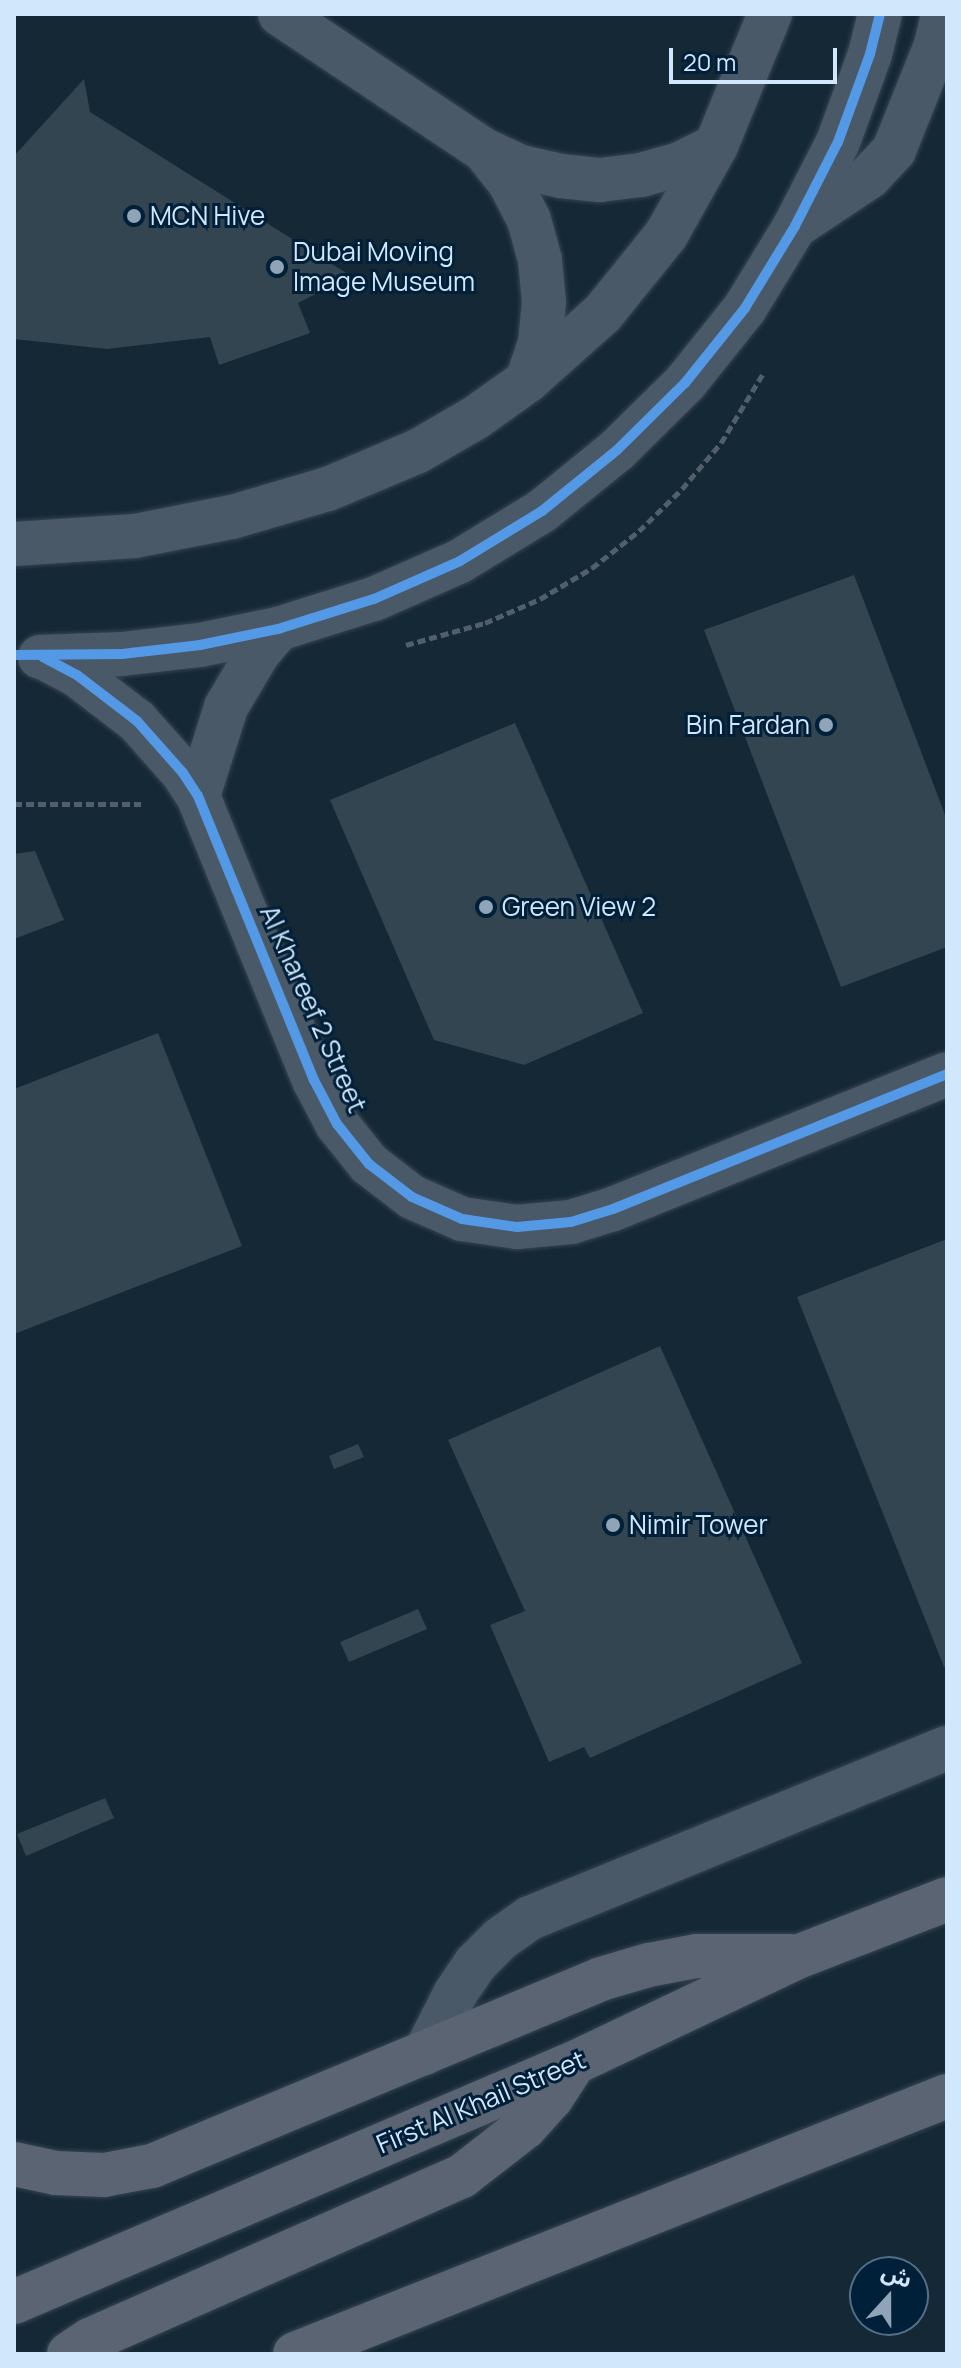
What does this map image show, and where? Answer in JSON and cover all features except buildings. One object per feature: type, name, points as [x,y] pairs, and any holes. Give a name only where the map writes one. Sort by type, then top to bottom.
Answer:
[{"type":"main road","name":"First Al Khail Street","points":[[14,2302],[574,2063],[797,1957],[947,1899]]},
{"type":"main road","points":[[14,2164],[56,2173],[104,2175],[152,2166],[601,1979],[649,1965],[697,1956],[747,1954],[797,1957]]},
{"type":"main road","points":[[69,2354],[90,2340],[462,2176],[525,2127],[552,2097],[574,2063]]},
{"type":"main road","points":[[295,2354],[947,2096]]},
{"type":"street","points":[[280,14],[484,150],[521,167],[600,180],[641,175],[680,164],[716,146]]},
{"type":"street","points":[[28,656],[200,645],[278,629],[374,599],[460,561],[542,511],[617,450],[685,383],[745,308],[795,226],[838,142],[870,54],[880,14]]},
{"type":"street","points":[[795,226],[869,177],[894,150],[936,45],[943,14]]},
{"type":"street","points":[[14,544],[135,536],[232,517],[328,489],[418,451],[475,418],[527,381],[612,302],[666,235],[716,146],[762,22]]},
{"type":"street","points":[[484,150],[510,183],[529,220],[540,260],[544,302],[540,343],[527,381]]},
{"type":"street","points":[[198,796],[226,707],[249,666],[278,629]]},
{"type":"street","name":"Al Khareef 2 Street","points":[[28,656],[77,675],[137,721],[198,796],[314,1080],[337,1124],[369,1164],[412,1197],[462,1219],[517,1227],[571,1222],[625,1204],[947,1074]]},
{"type":"street","points":[[425,2053],[455,1994],[475,1964],[500,1939],[530,1918],[947,1748]]},
{"type":"cycle path","points":[[14,655],[122,654],[200,645],[278,629],[374,599],[460,561],[542,511],[617,450],[685,383],[745,308],[795,226],[838,142],[870,54],[880,14]]},
{"type":"cycle path","points":[[43,657],[77,675],[137,721],[183,773],[198,796],[314,1080],[337,1124],[369,1164],[412,1197],[462,1219],[517,1227],[571,1222],[613,1209],[947,1074]]},
{"type":"place","name":"MCN Hive","points":[[134,216]]},
{"type":"place","name":"Dubai Moving Image Museum","points":[[277,267]]},
{"type":"place","name":"Bin Fardan","points":[[826,725]]},
{"type":"place","name":"Green View 2","points":[[486,907]]},
{"type":"place","name":"Nimir Tower","points":[[613,1525]]}]
